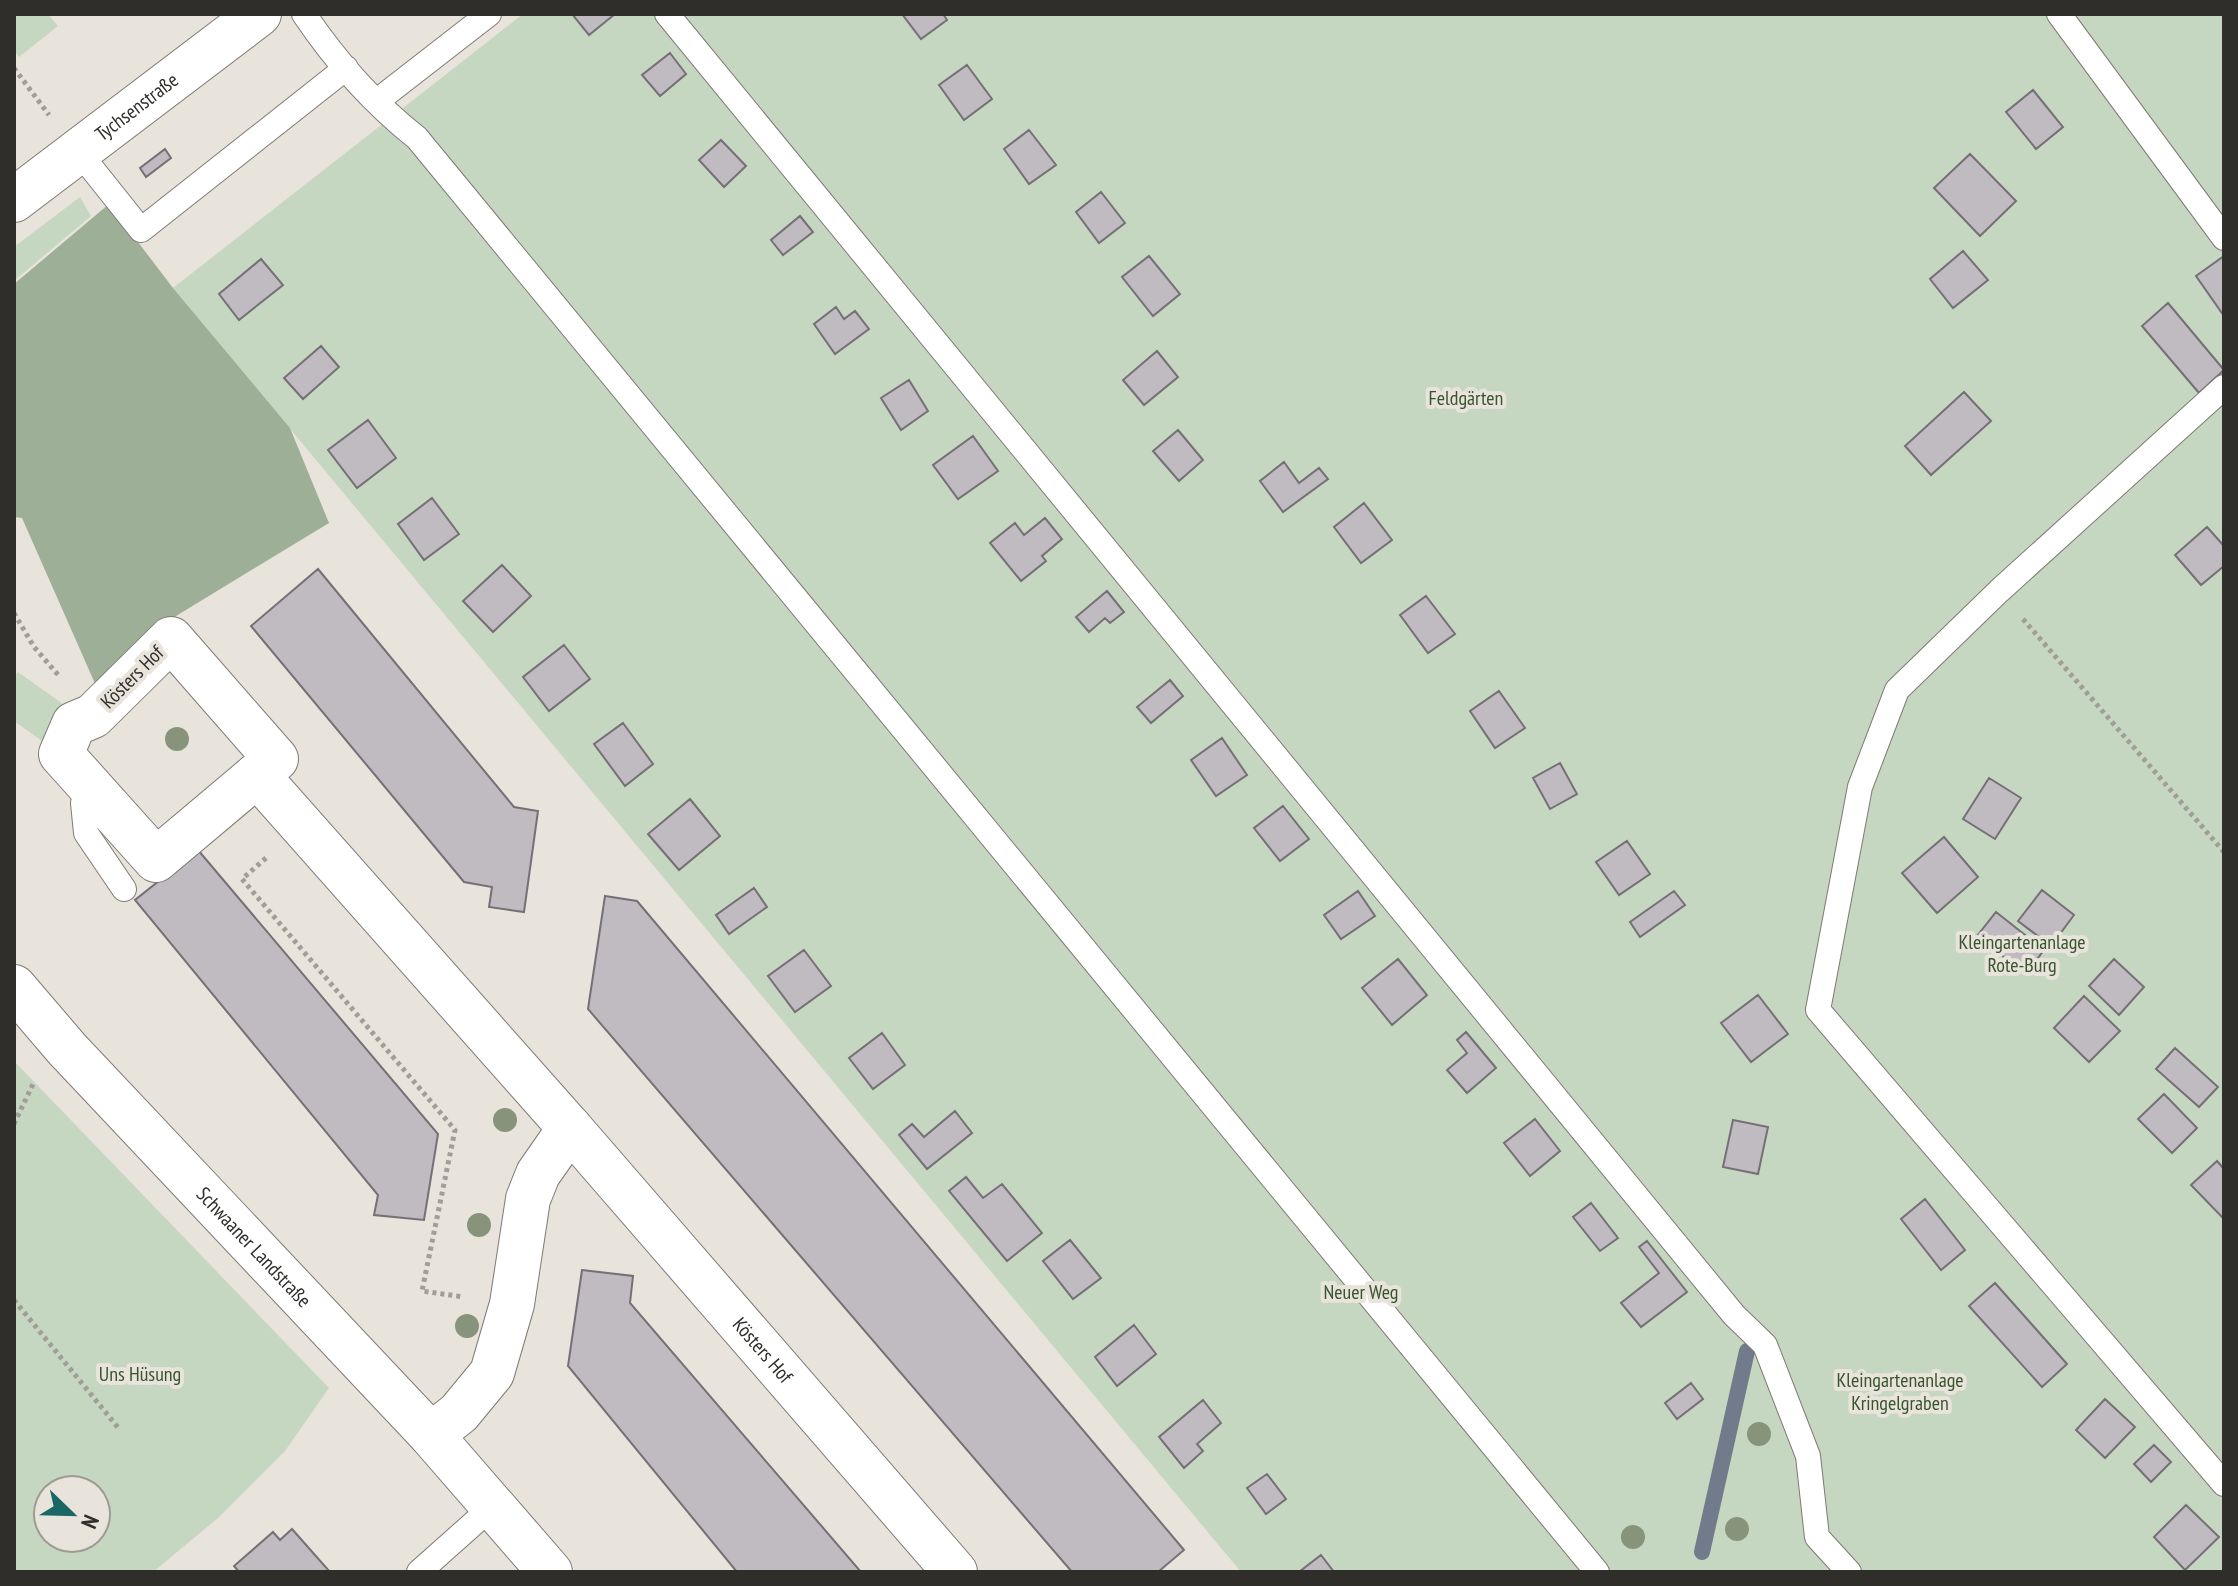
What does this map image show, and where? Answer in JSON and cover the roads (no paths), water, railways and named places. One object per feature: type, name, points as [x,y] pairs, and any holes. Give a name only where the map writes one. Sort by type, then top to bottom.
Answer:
[{"type":"street","name":"Tychsenstraße","points":[[14,200],[67,138],[259,14]]},
{"type":"street","name":"Kösters Hof","points":[[171,639],[276,759],[257,775],[156,860],[61,754],[74,724],[93,716],[171,639]]},
{"type":"street","name":"Kösters Hof","points":[[257,775],[570,1128],[955,1572]]},
{"type":"street","name":"Schwaaner Landstraße","points":[[14,987],[67,1049],[431,1435],[550,1572]]},
{"type":"street","points":[[431,1435],[459,1413],[492,1373],[512,1304],[528,1199],[538,1174],[570,1128]]},
{"type":"lane","points":[[304,14],[346,68],[391,117],[417,138],[1597,1572]]},
{"type":"lane","points":[[377,101],[489,14]]},
{"type":"lane","points":[[667,14],[1734,1315],[1765,1345],[1808,1456],[1817,1537],[1849,1572]]},
{"type":"lane","points":[[2059,14],[2224,238]]},
{"type":"lane","points":[[67,138],[141,230],[346,68]]},
{"type":"lane","points":[[2224,387],[1999,591],[1897,690],[1860,787],[1818,1010],[2224,1484]]},
{"type":"lane","points":[[91,788],[83,803],[86,833],[124,889]]},
{"type":"lane","points":[[419,1572],[492,1507]]},
{"type":"waterway","points":[[1702,1552],[1747,1351]]},
{"type":"park label","name":"Feldgärten","points":[[1466,398]]},
{"type":"park label","name":"Kleingartenanlage Rote-Burg","points":[[2022,954]]},
{"type":"park label","name":"Neuer Weg","points":[[1361,1292]]},
{"type":"park label","name":"Uns Hüsung","points":[[140,1374]]},
{"type":"park label","name":"Kleingartenanlage Kringelgraben","points":[[1900,1392]]}]
